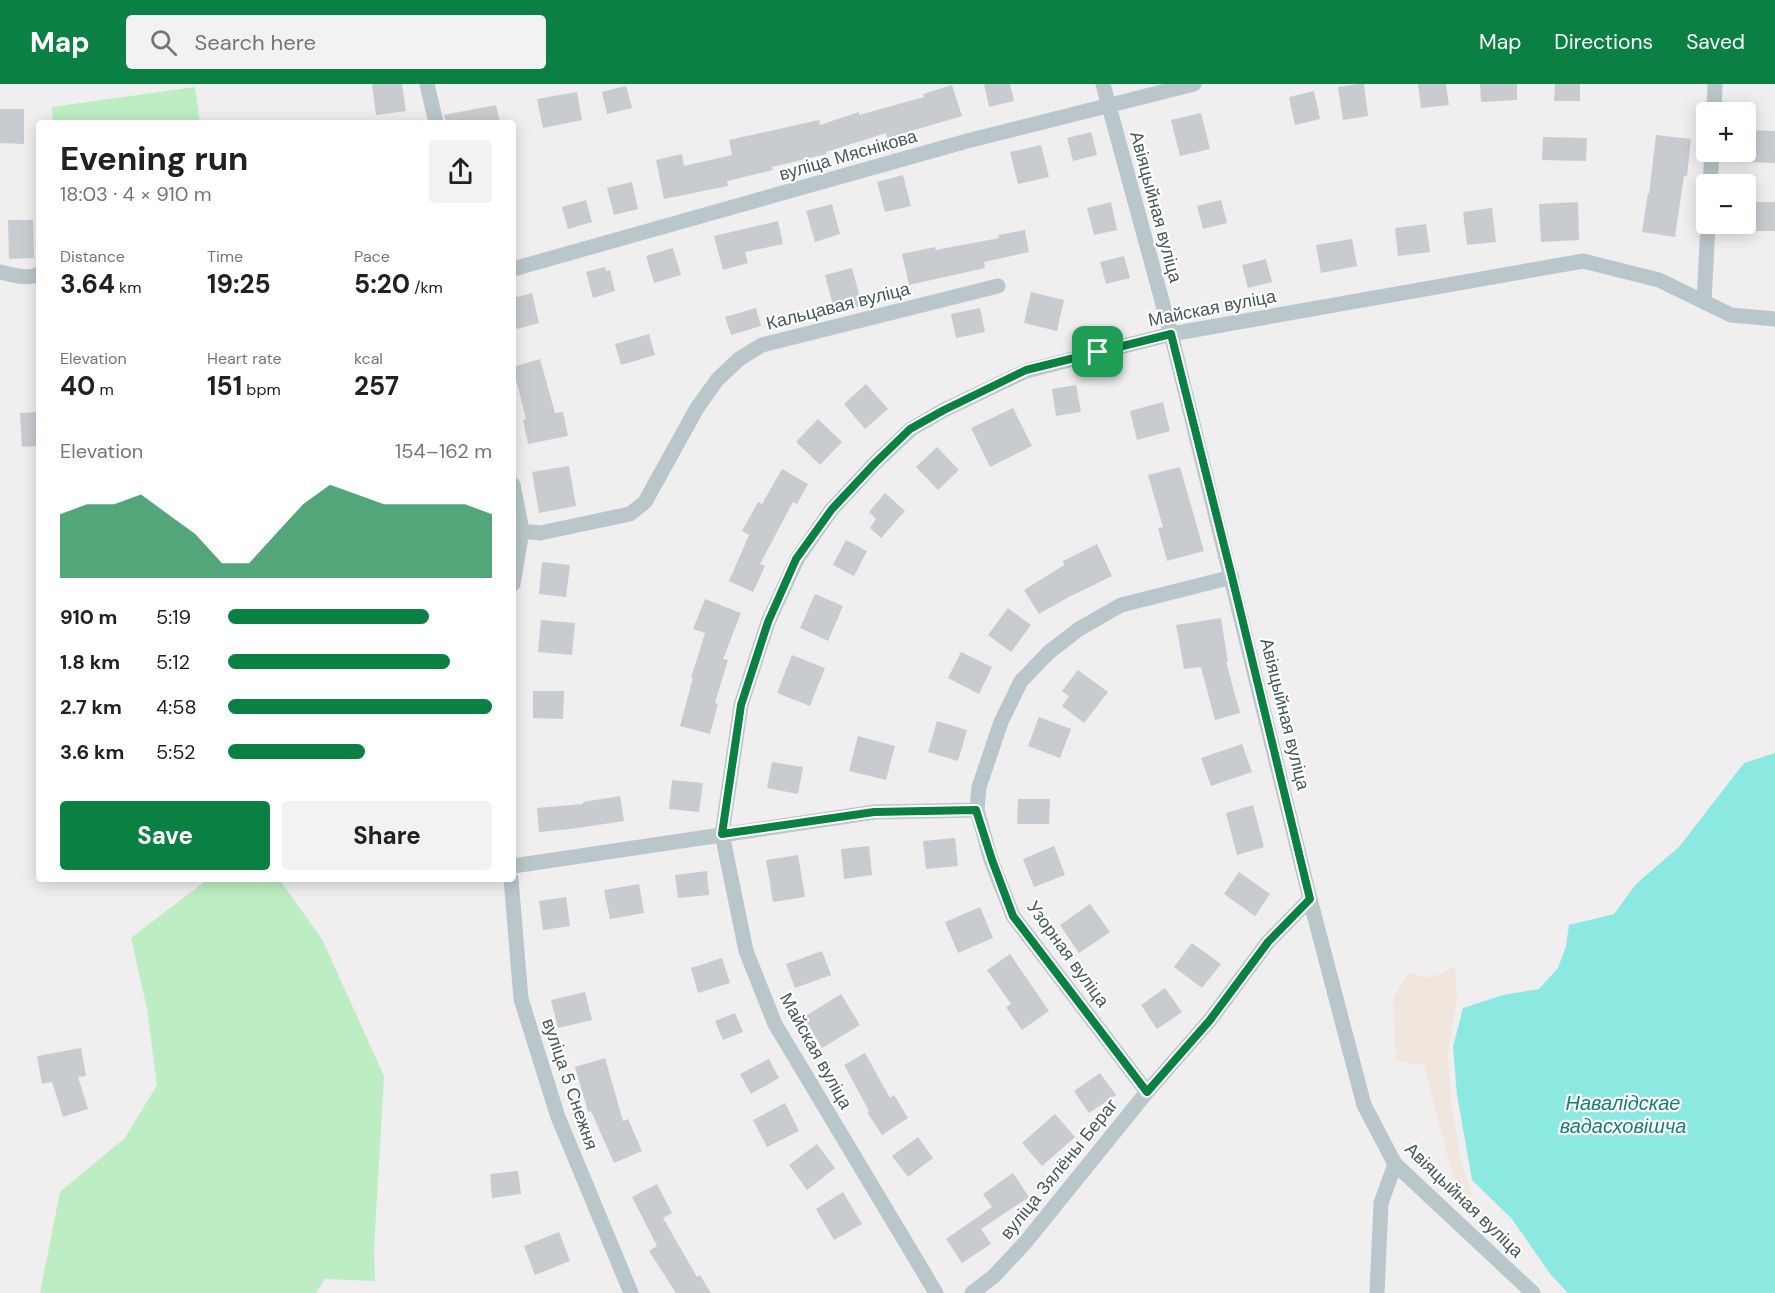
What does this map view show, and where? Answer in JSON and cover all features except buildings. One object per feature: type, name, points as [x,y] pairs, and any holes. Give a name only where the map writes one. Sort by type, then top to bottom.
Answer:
[{"type":"street","points":[[428,84],[435,120]]},
{"type":"street","name":"Авіяцыйная вуліца","points":[[1103,84],[1171,334],[1310,899],[1364,1105],[1395,1164],[1533,1293]]},
{"type":"street","name":"вуліца Мяснікова","points":[[516,268],[967,141],[1194,84]]},
{"type":"street","points":[[1714,102],[1715,84]]},
{"type":"street","points":[[1704,302],[1707,234]]},
{"type":"street","name":"Майская вуліца","points":[[936,1293],[775,1024],[746,951],[722,834],[741,705],[768,622],[796,559],[832,509],[910,429],[944,410],[1026,370],[1171,334],[1583,261],[1659,280],[1731,315],[1775,319]]},
{"type":"street","points":[[0,272],[36,276]]},
{"type":"street","name":"Кальцавая вуліца","points":[[522,531],[540,533],[630,514],[645,502],[697,408],[717,380],[740,359],[762,345],[998,285]]},
{"type":"street","points":[[516,500],[522,531],[516,566]]},
{"type":"street","name":"Узорная вуліца","points":[[1147,1092],[1013,916],[976,810],[979,787],[1001,722],[1021,681],[1049,652],[1079,629],[1121,605],[1232,577]]},
{"type":"street","points":[[516,866],[874,812],[976,810]]},
{"type":"street","name":"вуліца 5 Снежня","points":[[510,882],[520,999],[558,1117],[631,1293]]},
{"type":"street","name":"вуліца Зялёны Бераг","points":[[972,1293],[994,1276],[1024,1244],[1147,1092],[1210,1020],[1268,942],[1310,899]]},
{"type":"street","points":[[1377,1293],[1381,1203],[1395,1164]]},
{"type":"green space","points":[[195,87],[200,120],[53,120],[52,107]]},
{"type":"green space","points":[[204,882],[281,882],[322,939],[384,1076],[374,1249],[375,1281],[325,1279],[316,1293],[40,1293],[60,1192],[125,1138],[157,1085],[147,1009],[131,938]]},
{"type":"sand","points":[[1455,967],[1457,998],[1448,1055],[1452,1110],[1462,1165],[1474,1198],[1459,1192],[1424,1065],[1396,1061],[1393,999],[1408,973],[1430,978]]},
{"type":"water","name":"Навалідскае вадасховішча","points":[[1775,753],[1775,1293],[1568,1293],[1551,1275],[1512,1219],[1472,1180],[1457,1095],[1453,1047],[1463,1008],[1503,995],[1539,989],[1558,968],[1566,946],[1569,925],[1614,914],[1636,884],[1679,847],[1744,763]]},
{"type":"route","points":[[1171,334],[1310,899],[1268,942],[1210,1020],[1147,1092],[1013,916],[976,810],[874,812],[722,834],[741,705],[768,622],[796,559],[832,509],[910,429],[1026,370],[1098,352],[1171,334]]}]
